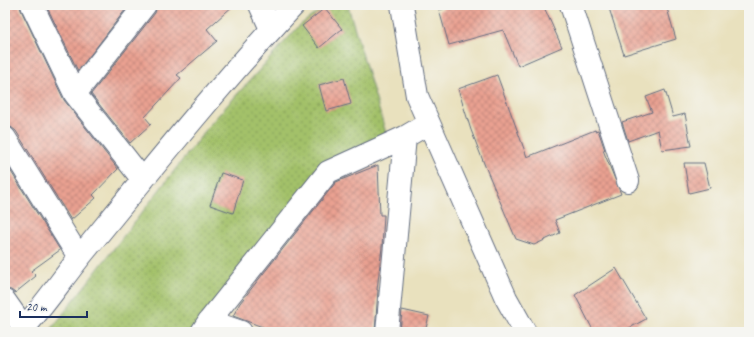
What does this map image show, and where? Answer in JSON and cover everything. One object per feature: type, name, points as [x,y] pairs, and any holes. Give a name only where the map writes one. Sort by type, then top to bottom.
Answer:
[{"type":"street","points":[[32,5],[74,94],[143,180]]},
{"type":"street","points":[[74,94],[145,5]]},
{"type":"street","points":[[260,5],[271,29]]},
{"type":"street","points":[[5,301],[22,330],[79,257],[143,180],[271,29],[294,5]]},
{"type":"street","points":[[402,5],[417,96],[506,298],[525,332]]},
{"type":"street","points":[[571,5],[628,181]]},
{"type":"street","points":[[241,332],[206,326],[328,172],[406,137],[429,123]]},
{"type":"street","points":[[387,332],[406,137]]},
{"type":"street","points":[[5,138],[79,257]]},
{"type":"green space","points":[[327,5],[348,6],[386,133],[350,155],[201,332],[49,332],[212,122],[300,25]]},
{"type":"building","points":[[5,5],[20,5],[64,100],[118,169],[93,195],[96,198],[71,220],[16,131],[11,127],[5,126]]},
{"type":"building","points":[[46,5],[129,5],[78,71]]},
{"type":"building","points":[[157,5],[234,5],[207,29],[217,41],[177,75],[181,78],[145,117],[151,124],[130,143],[91,94],[155,13]]},
{"type":"building","points":[[441,5],[543,5],[562,47],[518,66],[503,30],[449,45],[439,10],[443,9]]},
{"type":"building","points":[[608,5],[666,5],[676,39],[624,55]]},
{"type":"building","points":[[325,8],[342,29],[319,48],[302,26]]},
{"type":"building","points":[[497,75],[527,157],[598,130],[605,150],[603,150],[621,194],[555,220],[560,233],[534,245],[516,239],[471,130],[458,89]]},
{"type":"building","points":[[344,78],[351,104],[326,111],[319,85]]},
{"type":"building","points":[[665,90],[673,117],[685,114],[691,146],[662,150],[658,130],[628,141],[622,122],[652,112],[646,97]]},
{"type":"building","points":[[5,162],[60,250],[31,271],[36,276],[15,293],[11,290],[5,289]]},
{"type":"building","points":[[684,163],[704,163],[710,188],[689,193]]},
{"type":"building","points":[[378,165],[380,215],[384,215],[377,290],[375,332],[276,332],[233,316],[240,303],[336,182]]},
{"type":"building","points":[[221,173],[243,180],[233,213],[210,205]]},
{"type":"building","points":[[616,268],[646,319],[622,332],[594,332],[575,295]]},
{"type":"building","points":[[402,310],[429,316],[425,332],[400,332]]}]
